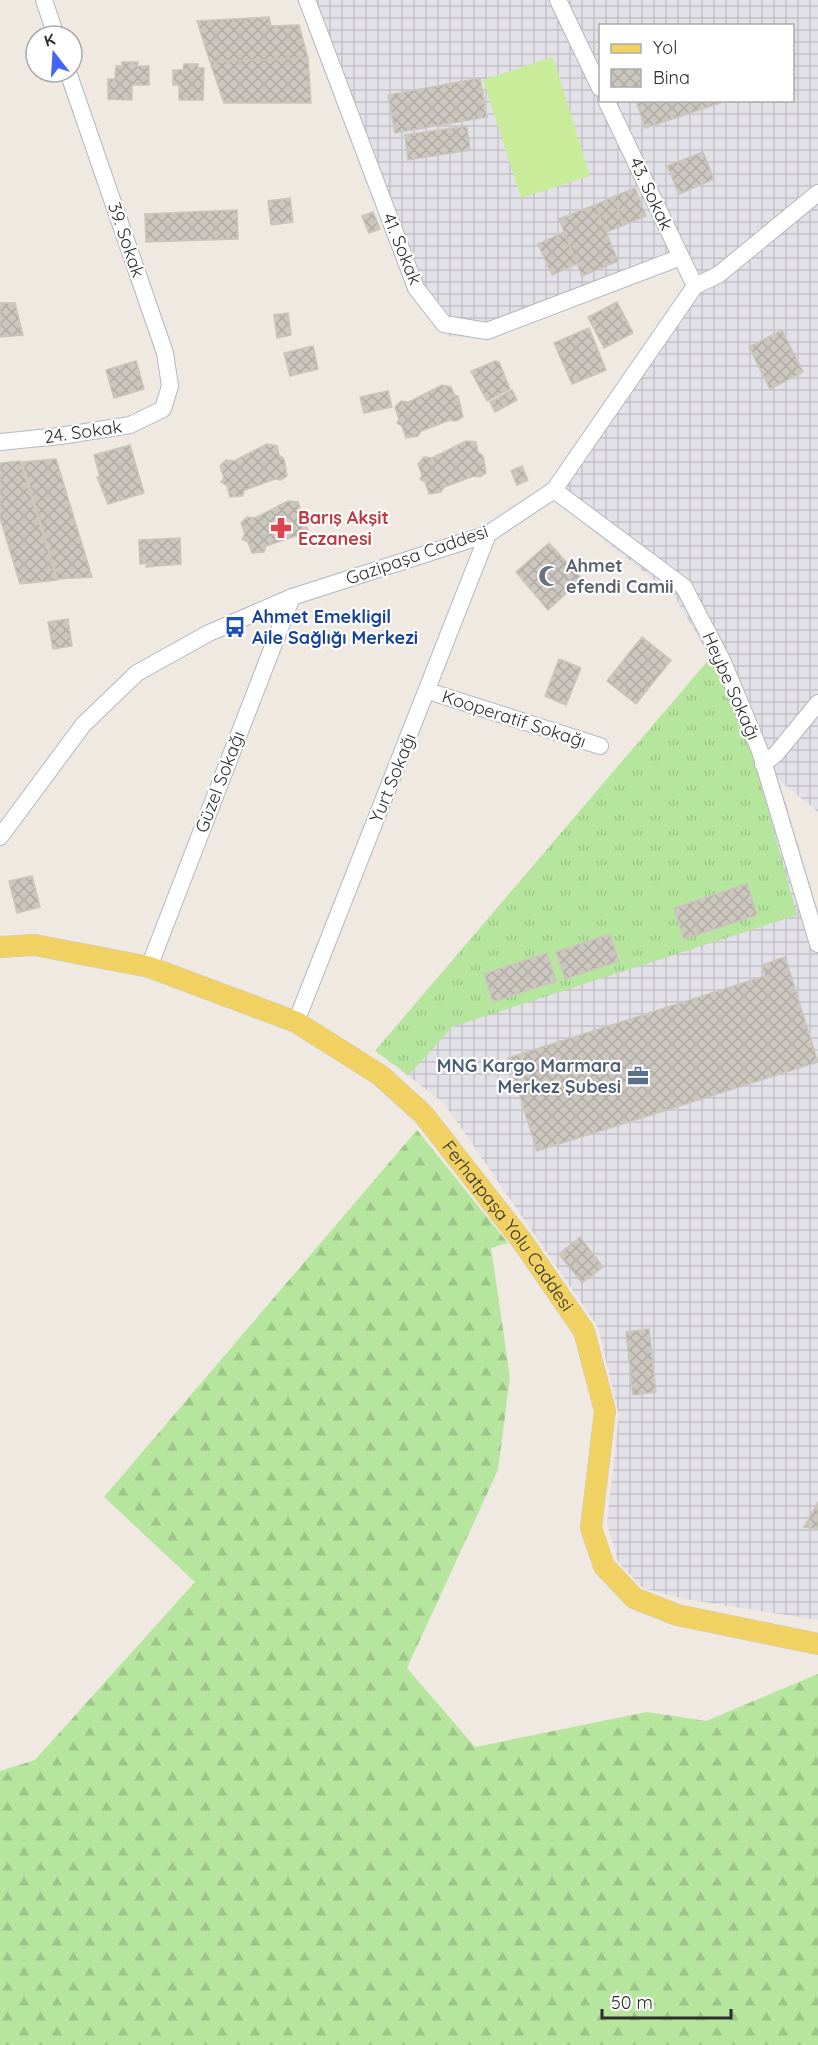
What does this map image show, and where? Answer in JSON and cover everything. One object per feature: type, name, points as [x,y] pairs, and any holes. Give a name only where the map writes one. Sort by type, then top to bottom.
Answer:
[{"type":"main road","name":"Ferhatpaşa Yolu Caddesi","points":[[0,947],[35,945],[149,967],[296,1022],[380,1075],[424,1114],[522,1241],[584,1331],[605,1411],[591,1528],[604,1566],[634,1598],[677,1615],[818,1644]]},
{"type":"street","points":[[44,0],[52,24]]},
{"type":"street","name":"41. Sokak","points":[[307,0],[416,288],[444,324],[487,331],[681,257]]},
{"type":"street","points":[[558,0],[599,86]]},
{"type":"street","name":"39. Sokak","points":[[72,84],[165,353],[171,386],[163,409]]},
{"type":"street","name":"43. Sokak","points":[[607,102],[695,286]]},
{"type":"street","name":"Gazipaşa Caddesi","points":[[0,837],[82,725],[137,673],[209,633],[292,597],[488,534],[554,490],[695,286],[718,275],[818,193]]},
{"type":"street","name":"24. Sokak","points":[[0,442],[60,436],[130,425],[163,409]]},
{"type":"street","name":"Heybe Sokağı","points":[[554,490],[684,587],[723,662],[763,764],[818,944]]},
{"type":"street","name":"Yurt Sokağı","points":[[296,1022],[488,534]]},
{"type":"street","name":"Güzel Sokağı","points":[[149,967],[292,597]]},
{"type":"street","name":"Kooperatif Sokağı","points":[[428,691],[600,746]]},
{"type":"street","points":[[763,764],[776,754],[818,703]]},
{"type":"shaded area","points":[[302,0],[818,0],[818,812],[779,780],[818,912],[818,1620],[685,1599],[643,1588],[618,1562],[607,1522],[619,1415],[598,1327],[444,1103],[375,1051],[711,658],[674,596],[545,492],[688,288],[675,264],[492,336],[451,337],[416,303]]},
{"type":"green space","points":[[553,57],[590,176],[521,198],[483,80]]},
{"type":"green space","points":[[711,657],[753,755],[797,915],[452,1027],[409,1075],[375,1051]]},
{"type":"green space","points":[[417,1130],[508,1243],[491,1248],[510,1377],[498,1470],[407,1668],[475,1747],[647,1712],[706,1721],[818,1674],[818,2045],[0,2045],[0,1771],[35,1760],[195,1582],[104,1497]]},
{"type":"building","points":[[269,17],[271,26],[299,25],[308,58],[210,62],[197,21]]},
{"type":"building","points":[[308,58],[311,103],[224,103],[210,62]]},
{"type":"building","points":[[122,62],[138,62],[137,66],[149,66],[149,85],[132,85],[132,100],[108,99],[108,79],[115,79],[116,66],[122,66]]},
{"type":"building","points":[[184,64],[198,64],[198,68],[204,68],[203,100],[179,100],[179,85],[173,85],[173,70],[183,70]]},
{"type":"building","points":[[480,78],[487,117],[395,133],[388,95]]},
{"type":"building","points":[[637,102],[723,102],[645,128]]},
{"type":"building","points":[[467,126],[470,150],[408,160],[405,135]]},
{"type":"building","points":[[703,152],[714,179],[679,194],[667,166]]},
{"type":"building","points":[[635,188],[646,216],[624,225],[613,197]]},
{"type":"building","points":[[613,197],[624,225],[606,232],[595,205]]},
{"type":"building","points":[[290,198],[293,222],[271,225],[268,201]]},
{"type":"building","points":[[595,205],[618,261],[582,276],[559,219]]},
{"type":"building","points":[[237,210],[238,239],[146,242],[145,214]]},
{"type":"building","points":[[373,212],[380,229],[369,233],[362,216]]},
{"type":"building","points":[[564,232],[577,264],[552,275],[538,244]]},
{"type":"building","points":[[617,302],[633,333],[604,348],[588,317]]},
{"type":"building","points":[[0,303],[15,303],[23,335],[0,337]]},
{"type":"building","points":[[288,313],[291,335],[277,338],[274,315]]},
{"type":"building","points":[[589,328],[606,370],[572,384],[554,343]]},
{"type":"building","points":[[782,330],[803,372],[770,389],[749,347]]},
{"type":"building","points":[[313,346],[318,369],[290,376],[284,353]]},
{"type":"building","points":[[136,361],[144,389],[114,398],[106,370]]},
{"type":"building","points":[[495,361],[499,362],[510,389],[487,401],[471,371]]},
{"type":"building","points":[[442,385],[451,387],[455,396],[458,396],[463,417],[421,431],[418,436],[406,438],[402,426],[397,423],[399,419],[395,407],[401,401],[409,402]]},
{"type":"building","points":[[512,390],[517,400],[495,412],[490,402]]},
{"type":"building","points":[[388,391],[392,407],[364,413],[360,397]]},
{"type":"building","points":[[466,441],[476,442],[478,452],[483,456],[486,473],[480,477],[474,476],[444,487],[441,492],[429,494],[425,482],[420,479],[422,475],[418,464],[424,457],[432,458]]},
{"type":"building","points":[[267,444],[277,446],[279,455],[284,459],[287,476],[281,480],[275,479],[245,490],[242,496],[230,497],[227,486],[221,482],[224,478],[220,466],[226,460],[234,461]]},
{"type":"building","points":[[130,445],[144,493],[108,504],[97,477],[100,477],[94,455]]},
{"type":"building","points":[[56,459],[92,577],[58,579],[22,462]]},
{"type":"building","points":[[20,461],[57,580],[20,584],[0,518],[0,463]]},
{"type":"building","points":[[522,466],[528,480],[517,485],[511,471]]},
{"type":"building","points":[[288,501],[298,502],[301,512],[306,515],[304,520],[309,532],[302,537],[296,536],[266,546],[264,552],[252,553],[248,542],[242,539],[245,534],[241,523],[247,517],[255,518]]},
{"type":"building","points":[[180,538],[181,564],[146,567],[146,563],[140,564],[139,540]]},
{"type":"building","name":"Ahmet efendi Camii","points":[[549,543],[582,579],[548,610],[516,572]]},
{"type":"building","points":[[68,619],[72,646],[53,649],[48,622]]},
{"type":"building","points":[[642,637],[671,660],[636,704],[607,681]]},
{"type":"building","points":[[559,659],[581,668],[566,705],[545,696]]},
{"type":"building","points":[[32,876],[40,907],[17,913],[9,881]]},
{"type":"building","points":[[747,884],[757,915],[684,939],[674,908]]},
{"type":"building","points":[[610,934],[619,961],[565,979],[556,952]]},
{"type":"building","points":[[547,953],[556,981],[493,1002],[484,974]]},
{"type":"building","points":[[785,957],[818,1062],[537,1151],[508,1058],[765,976],[762,965]]},
{"type":"building","points":[[580,1237],[603,1267],[582,1283],[559,1254]]},
{"type":"building","points":[[649,1329],[656,1392],[633,1395],[626,1332]]},
{"type":"building","points":[[818,1502],[818,1529],[804,1527]]},
{"type":"place","name":"Barış Akşit Eczanesi","points":[[281,528]]},
{"type":"place","name":"Ahmet efendi Camii","points":[[549,576]]},
{"type":"place","name":"Ahmet Emekligil Aile Sağlığı Merkezi","points":[[235,627]]},
{"type":"place","name":"MNG Kargo Marmara Merkez Şubesi","points":[[638,1076]]}]
